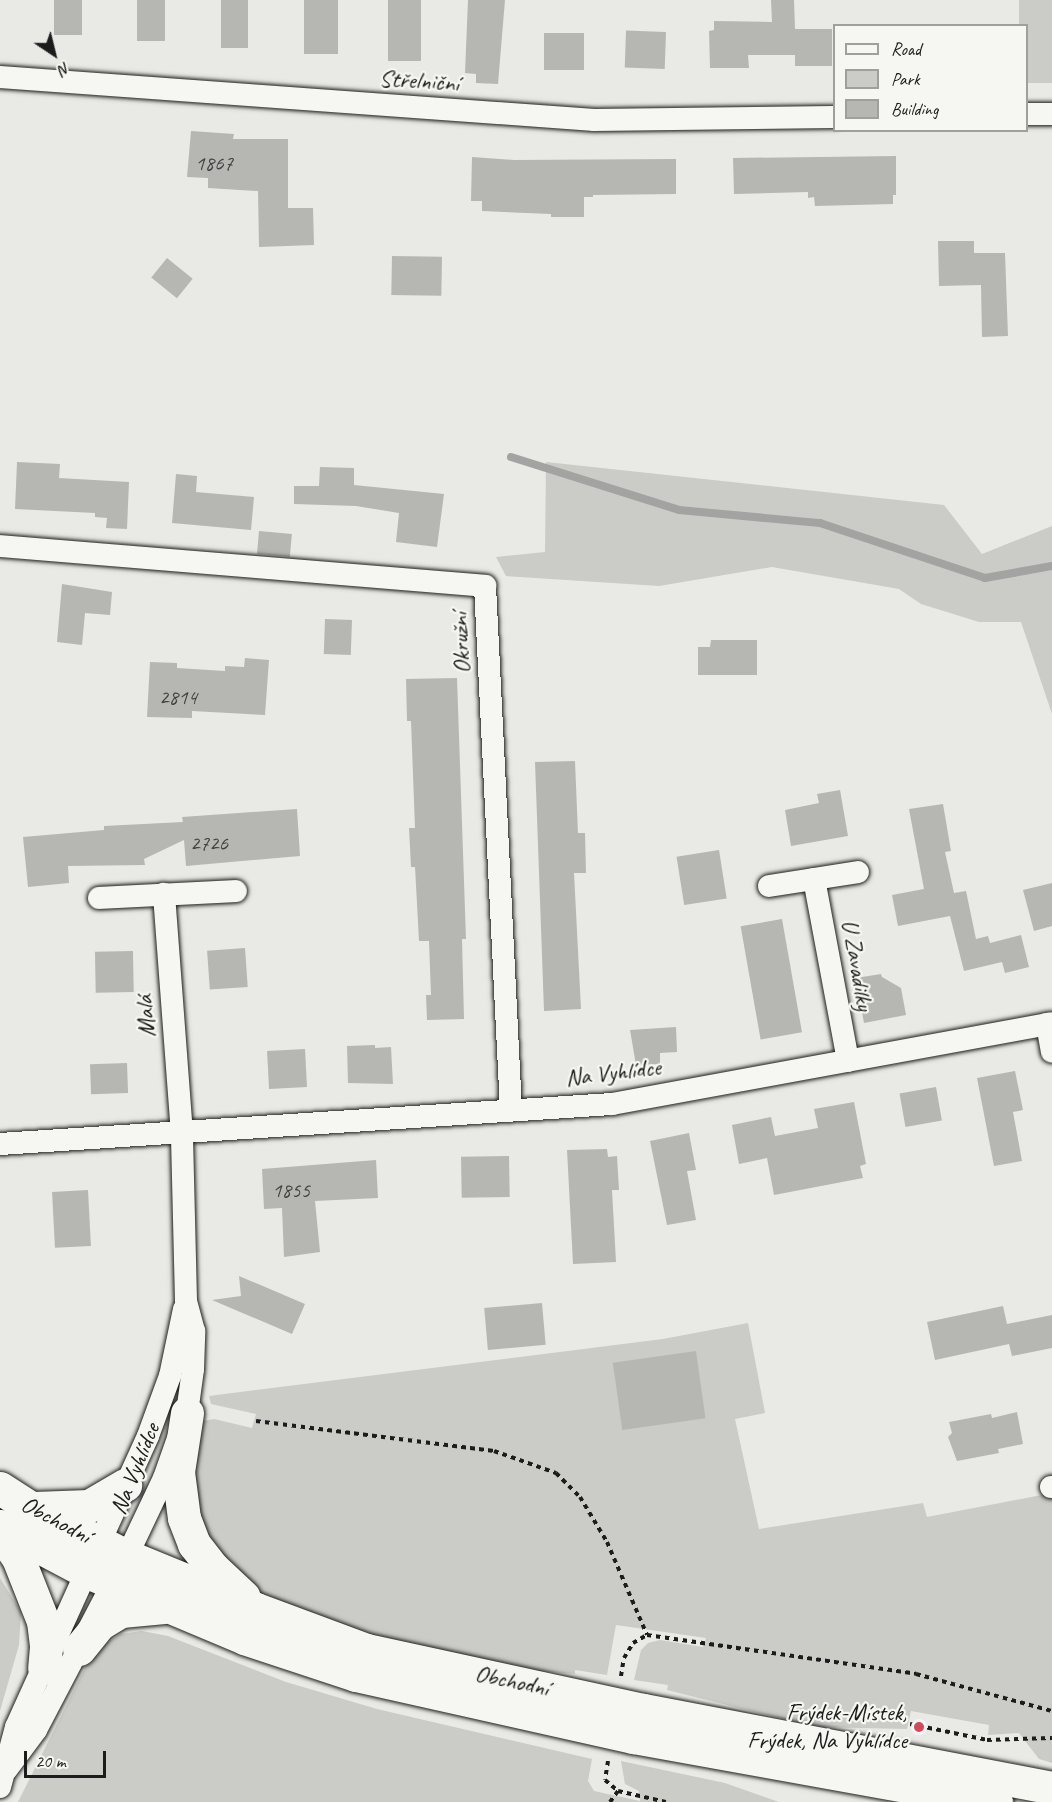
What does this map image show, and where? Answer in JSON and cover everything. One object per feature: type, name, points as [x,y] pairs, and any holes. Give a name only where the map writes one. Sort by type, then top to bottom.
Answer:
[{"type":"main road","points":[[187,1413],[178,1472],[184,1518],[194,1544],[200,1552],[256,1609]]},
{"type":"main road","points":[[31,1508],[89,1506],[125,1485]]},
{"type":"main road","name":"Obchodní","points":[[0,1488],[169,1607],[244,1638],[356,1675],[633,1737],[996,1802]]},
{"type":"main road","name":"Obchodní","points":[[0,1526],[106,1563],[256,1609],[366,1650],[644,1710],[1052,1788]]},
{"type":"main road","points":[[0,1532],[18,1558],[43,1621],[46,1647],[44,1668]]},
{"type":"main road","points":[[79,1649],[99,1624],[121,1611],[169,1607]]},
{"type":"street","name":"Střelniční","points":[[0,77],[594,120],[833,117]]},
{"type":"street","points":[[1028,114],[1052,114]]},
{"type":"street","name":"Okružní","points":[[0,546],[485,586],[511,1110]]},
{"type":"street","points":[[769,886],[858,872]]},
{"type":"street","name":"U Zavadilky","points":[[814,879],[848,1061]]},
{"type":"street","points":[[99,898],[236,891]]},
{"type":"street","name":"Malá","points":[[164,894],[182,1134]]},
{"type":"street","name":"Na Vyhlídce","points":[[0,1144],[182,1134],[612,1104],[1049,1024],[1052,1052]]},
{"type":"street","name":"Na Vyhlídce","points":[[4,1778],[36,1730],[79,1649],[106,1563],[125,1485],[148,1436],[170,1376],[186,1301],[182,1134]]},
{"type":"street","name":"Na Vyhlídce","points":[[4,1778],[16,1727],[44,1668],[106,1563],[164,1478],[187,1413],[193,1369],[194,1330],[186,1301]]},
{"type":"path","points":[[256,1421],[494,1451],[556,1473],[580,1497],[607,1542],[647,1635]]},
{"type":"path","points":[[621,1678],[624,1658],[633,1643],[647,1635],[916,1674],[1052,1711]]},
{"type":"path","points":[[910,1724],[987,1740],[1052,1738]]},
{"type":"path","points":[[609,1758],[605,1780],[618,1791],[666,1802]]},
{"type":"path","points":[[610,1802],[618,1791]]},
{"type":"green space","points":[[1019,0],[1052,0],[1052,83],[1028,83],[1028,24],[1019,24]]},
{"type":"green space","points":[[546,462],[944,505],[982,554],[1052,526],[1052,714],[1021,622],[979,622],[921,604],[899,589],[772,567],[659,586],[506,576],[496,557],[545,552]]},
{"type":"green space","points":[[748,1323],[765,1413],[735,1419],[759,1529],[923,1503],[927,1517],[1052,1493],[1052,1763],[1039,1759],[1019,1733],[988,1735],[989,1725],[911,1711],[907,1729],[815,1727],[667,1690],[668,1685],[634,1680],[641,1650],[648,1643],[660,1640],[703,1647],[706,1638],[616,1625],[607,1675],[575,1670],[575,1674],[501,1668],[357,1631],[262,1595],[236,1576],[191,1510],[197,1429],[203,1421],[214,1419],[252,1428],[256,1414],[211,1404],[209,1396],[663,1339]]},
{"type":"green space","points":[[0,1578],[21,1612],[19,1645],[0,1711]]},
{"type":"green space","points":[[142,1631],[168,1636],[286,1682],[377,1709],[592,1759],[588,1781],[594,1791],[640,1801],[639,1791],[625,1784],[621,1761],[725,1783],[779,1802],[18,1802],[94,1650],[121,1634]]},
{"type":"building","points":[[54,0],[82,0],[82,35],[54,35]]},
{"type":"building","points":[[137,0],[165,0],[165,41],[137,41]]},
{"type":"building","points":[[221,0],[248,0],[248,48],[221,48]]},
{"type":"building","points":[[304,0],[338,0],[338,54],[304,54]]},
{"type":"building","points":[[388,0],[421,0],[421,61],[388,61]]},
{"type":"building","points":[[468,0],[505,0],[498,84],[476,83],[476,74],[465,73]]},
{"type":"building","points":[[771,0],[794,0],[795,29],[832,29],[832,66],[795,66],[795,55],[748,55],[749,68],[710,68],[709,31],[714,30],[714,21],[772,22]]},
{"type":"building","points":[[626,31],[666,32],[665,69],[625,68]]},
{"type":"building","points":[[544,33],[584,33],[584,70],[544,70]]},
{"type":"building","points":[[191,131],[234,134],[233,139],[288,139],[288,208],[313,208],[314,245],[259,247],[258,191],[208,188],[208,178],[187,177]]},
{"type":"building","points":[[896,156],[896,195],[893,195],[893,204],[815,206],[814,197],[808,198],[808,192],[734,194],[733,158]]},
{"type":"building","points":[[472,157],[514,160],[676,159],[676,194],[584,197],[584,217],[551,217],[551,214],[482,211],[482,201],[471,201]]},
{"type":"building","points":[[938,241],[974,241],[974,253],[1005,253],[1008,336],[982,337],[981,285],[939,286]]},
{"type":"building","points":[[392,256],[442,257],[441,296],[391,295]]},
{"type":"building","points":[[167,258],[193,279],[177,298],[151,277]]},
{"type":"building","points":[[17,462],[60,464],[59,478],[129,482],[127,529],[106,528],[107,518],[95,517],[95,513],[15,509]]},
{"type":"building","points":[[320,467],[354,468],[354,485],[444,494],[437,547],[396,542],[399,513],[356,506],[294,504],[294,486],[319,486]]},
{"type":"building","points":[[176,474],[197,476],[196,492],[254,497],[251,530],[172,523]]},
{"type":"building","points":[[259,531],[292,534],[290,557],[257,554]]},
{"type":"building","points":[[62,584],[112,592],[110,615],[85,613],[82,645],[57,642]]},
{"type":"building","points":[[325,619],[352,620],[351,655],[324,654]]},
{"type":"building","points":[[711,640],[757,640],[757,675],[698,675],[698,647],[710,647]]},
{"type":"building","points":[[245,658],[269,660],[265,715],[192,711],[192,718],[147,717],[150,662],[177,663],[177,668],[225,671],[225,666],[244,667]]},
{"type":"building","points":[[457,678],[466,939],[462,939],[464,1019],[427,1020],[426,995],[431,995],[429,941],[419,941],[415,867],[411,867],[409,828],[415,828],[411,721],[407,721],[406,679]]},
{"type":"building","points":[[575,761],[578,833],[585,833],[586,873],[574,873],[581,1009],[544,1011],[535,762]]},
{"type":"building","points":[[840,790],[848,836],[791,846],[785,810],[819,803],[817,794]]},
{"type":"building","points":[[943,804],[951,851],[945,852],[954,893],[966,891],[976,939],[988,936],[990,943],[1021,935],[1029,967],[1005,973],[1002,962],[964,971],[950,916],[898,926],[892,895],[924,889],[909,809]]},
{"type":"building","points":[[297,809],[300,856],[186,866],[184,840],[144,859],[145,865],[68,866],[69,883],[28,887],[23,837],[104,830],[104,826],[183,822],[182,817]]},
{"type":"building","points":[[719,850],[727,898],[684,905],[677,857]]},
{"type":"building","points":[[1052,883],[1052,926],[1034,931],[1023,890]]},
{"type":"building","points":[[782,919],[802,1032],[761,1040],[741,926]]},
{"type":"building","points":[[245,948],[248,987],[210,990],[207,951]]},
{"type":"building","points":[[133,951],[134,992],[96,993],[95,952]]},
{"type":"building","points":[[881,974],[882,977],[901,988],[906,1015],[864,1023],[856,978]]},
{"type":"building","points":[[676,1027],[677,1052],[660,1053],[660,1064],[636,1065],[630,1030]]},
{"type":"building","points":[[375,1045],[375,1048],[391,1047],[393,1084],[348,1083],[347,1046]]},
{"type":"building","points":[[305,1049],[307,1087],[269,1089],[267,1051]]},
{"type":"building","points":[[127,1063],[128,1093],[91,1094],[90,1064]]},
{"type":"building","points":[[1015,1071],[1023,1110],[1013,1112],[1022,1161],[994,1166],[977,1078]]},
{"type":"building","points":[[936,1087],[942,1120],[905,1127],[900,1093]]},
{"type":"building","points":[[854,1102],[866,1164],[860,1166],[863,1178],[774,1195],[767,1158],[739,1164],[732,1125],[771,1117],[775,1136],[818,1128],[814,1109]]},
{"type":"building","points":[[689,1133],[696,1170],[687,1171],[696,1220],[667,1225],[650,1141]]},
{"type":"building","points":[[607,1149],[608,1157],[617,1156],[619,1190],[612,1190],[616,1262],[573,1264],[567,1150]]},
{"type":"building","points":[[509,1156],[510,1197],[462,1198],[461,1157]]},
{"type":"building","points":[[376,1160],[378,1198],[315,1201],[320,1252],[284,1257],[282,1208],[264,1209],[262,1169]]},
{"type":"building","points":[[88,1190],[91,1246],[55,1248],[52,1192]]},
{"type":"building","points":[[239,1276],[305,1304],[292,1334],[212,1300],[241,1296]]},
{"type":"building","points":[[542,1303],[546,1345],[488,1350],[484,1308]]},
{"type":"building","points":[[1003,1306],[1007,1324],[1052,1315],[1052,1348],[1012,1356],[1009,1344],[935,1360],[927,1322]]},
{"type":"building","points":[[696,1351],[705,1418],[622,1430],[613,1363]]},
{"type":"building","points":[[1017,1412],[1023,1444],[998,1449],[999,1453],[957,1461],[948,1437],[952,1433],[949,1422],[991,1414],[992,1418]]},
{"type":"waterway","points":[[511,457],[679,510],[820,523],[985,578],[1052,566]]},
{"type":"place","name":"Frýdek-Místek, Frýdek, Na Vyhlídce","points":[[919,1727]]}]
